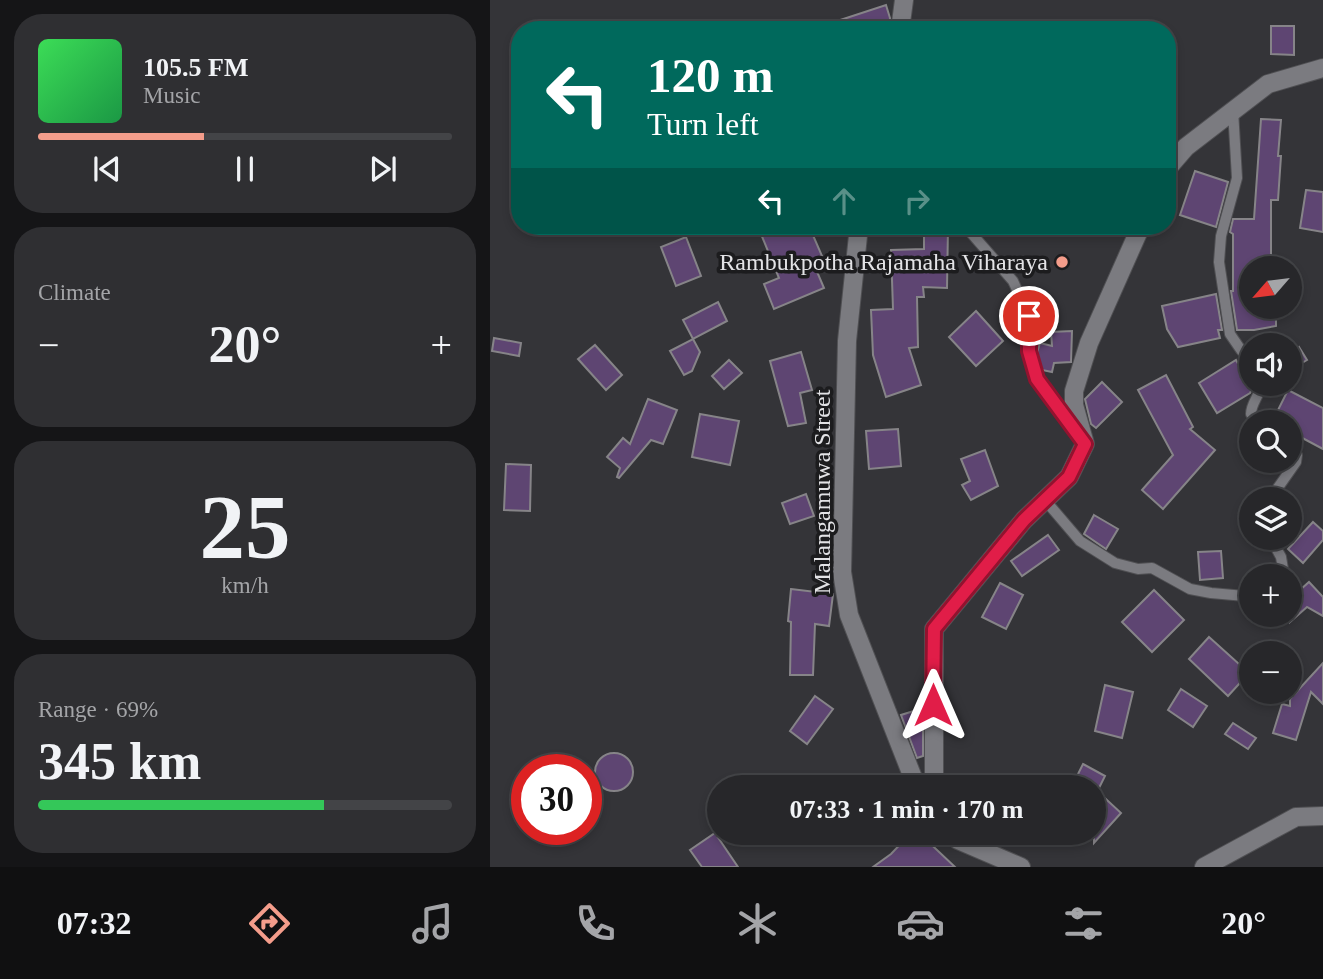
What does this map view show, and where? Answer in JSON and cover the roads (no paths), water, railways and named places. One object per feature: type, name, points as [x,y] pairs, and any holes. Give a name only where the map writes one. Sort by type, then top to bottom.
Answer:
[{"type":"street","points":[[901,21],[904,0]]},
{"type":"street","points":[[1176,159],[1186,147],[1268,85],[1323,68]]},
{"type":"street","name":"Malangamuwa Street","points":[[858,235],[847,341],[842,572],[849,615],[912,775]]},
{"type":"street","points":[[934,775],[934,629],[1024,520],[1069,477],[1085,444],[1074,405],[1074,391],[1089,344],[1137,235]]},
{"type":"street","points":[[1204,867],[1296,817],[1323,816]]},
{"type":"street","points":[[970,845],[1021,867]]},
{"type":"lane","points":[[1233,110],[1237,178],[1221,236],[1219,262],[1230,334],[1239,348]]},
{"type":"lane","points":[[973,235],[1013,281],[1029,316],[1029,351],[1037,379],[1085,444]]},
{"type":"lane","points":[[1045,500],[1080,541],[1115,563],[1138,569],[1152,568],[1191,589],[1239,595]]},
{"type":"place","name":"Rambukpotha Rajamaha Viharaya","points":[[1062,262]]}]
